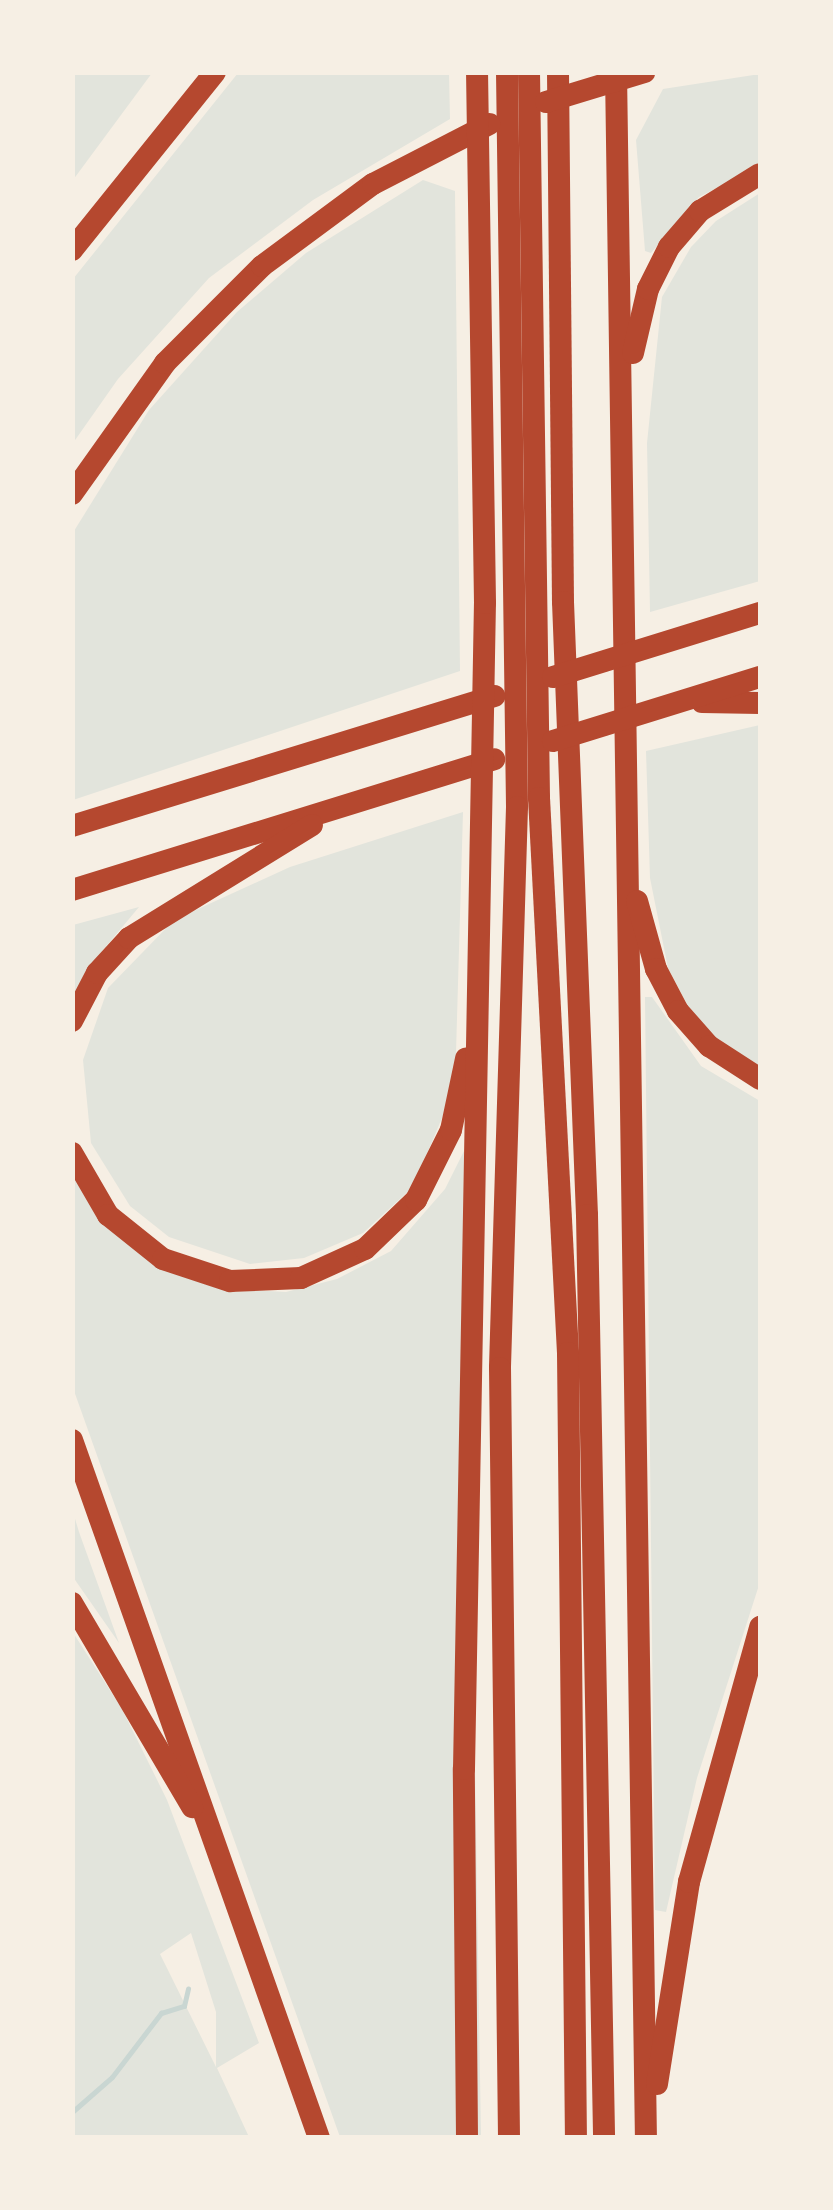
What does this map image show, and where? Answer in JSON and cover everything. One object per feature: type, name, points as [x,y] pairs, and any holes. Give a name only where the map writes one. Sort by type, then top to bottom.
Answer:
[{"type":"highway","points":[[72,250],[215,72]]},
{"type":"highway","points":[[468,2138],[464,1770],[485,604],[477,72]]},
{"type":"highway","points":[[507,72],[517,807],[500,1368],[508,2138]]},
{"type":"highway","points":[[529,72],[540,798],[568,1354],[576,2138]]},
{"type":"highway","points":[[558,72],[563,602],[587,1215],[604,2138]]},
{"type":"highway","points":[[616,72],[649,2138]]},
{"type":"highway","points":[[72,494],[122,416],[212,313],[316,223],[433,150],[542,104],[645,72]]},
{"type":"highway","points":[[624,411],[640,311],[657,267],[700,211],[760,174]]},
{"type":"highway","points":[[72,826],[760,613]]},
{"type":"highway","points":[[72,890],[760,677]]},
{"type":"highway","points":[[678,702],[760,703]]},
{"type":"highway","points":[[72,1021],[97,973],[149,922],[349,804]]},
{"type":"highway","points":[[628,853],[647,942],[666,990],[709,1046],[760,1079]]},
{"type":"highway","points":[[72,1153],[108,1215],[163,1259],[242,1282],[323,1271],[384,1235],[429,1180],[458,1105],[478,986]]},
{"type":"highway","points":[[72,1440],[230,1879],[318,2138]]},
{"type":"highway","points":[[72,1603],[134,1700],[230,1879]]},
{"type":"highway","points":[[649,2138],[690,1882],[760,1626]]},
{"type":"shaded area","points":[[76,72],[152,73],[73,180],[72,76]]},
{"type":"shaded area","points":[[238,73],[449,73],[450,119],[313,200],[209,278],[118,379],[73,443],[73,279]]},
{"type":"shaded area","points":[[760,74],[760,166],[699,197],[651,253],[645,251],[636,140],[663,89]]},
{"type":"shaded area","points":[[423,180],[455,191],[460,671],[73,800],[74,531],[149,410],[237,312],[306,253]]},
{"type":"shaded area","points":[[760,193],[760,581],[650,612],[647,443],[662,297],[691,247],[716,221]]},
{"type":"shaded area","points":[[760,725],[760,1069],[721,1044],[690,1010],[668,968],[650,878],[646,751]]},
{"type":"shaded area","points":[[463,812],[455,1087],[413,1187],[363,1233],[304,1258],[250,1264],[169,1237],[130,1206],[91,1143],[83,1060],[108,988],[174,920],[290,867]]},
{"type":"shaded area","points":[[139,907],[98,956],[73,1001],[73,925]]},
{"type":"shaded area","points":[[645,997],[652,997],[701,1066],[760,1101],[760,1582],[697,1778],[666,1912],[655,1910]]},
{"type":"shaded area","points":[[465,1149],[481,2137],[340,2137],[73,1388],[73,1163],[95,1205],[229,1289],[286,1292],[337,1279],[391,1251],[445,1189]]},
{"type":"shaded area","points":[[73,1512],[79,1532],[119,1643],[73,1577]]},
{"type":"shaded area","points":[[72,1631],[122,1709],[167,1800],[259,2043],[217,2068],[249,2137],[73,2137]],"holes":[[[191,1933],[216,2012],[216,2067],[160,1954]]]},
{"type":"waterway","points":[[72,2112],[112,2077],[161,2013],[184,2006],[188,1988]]}]
